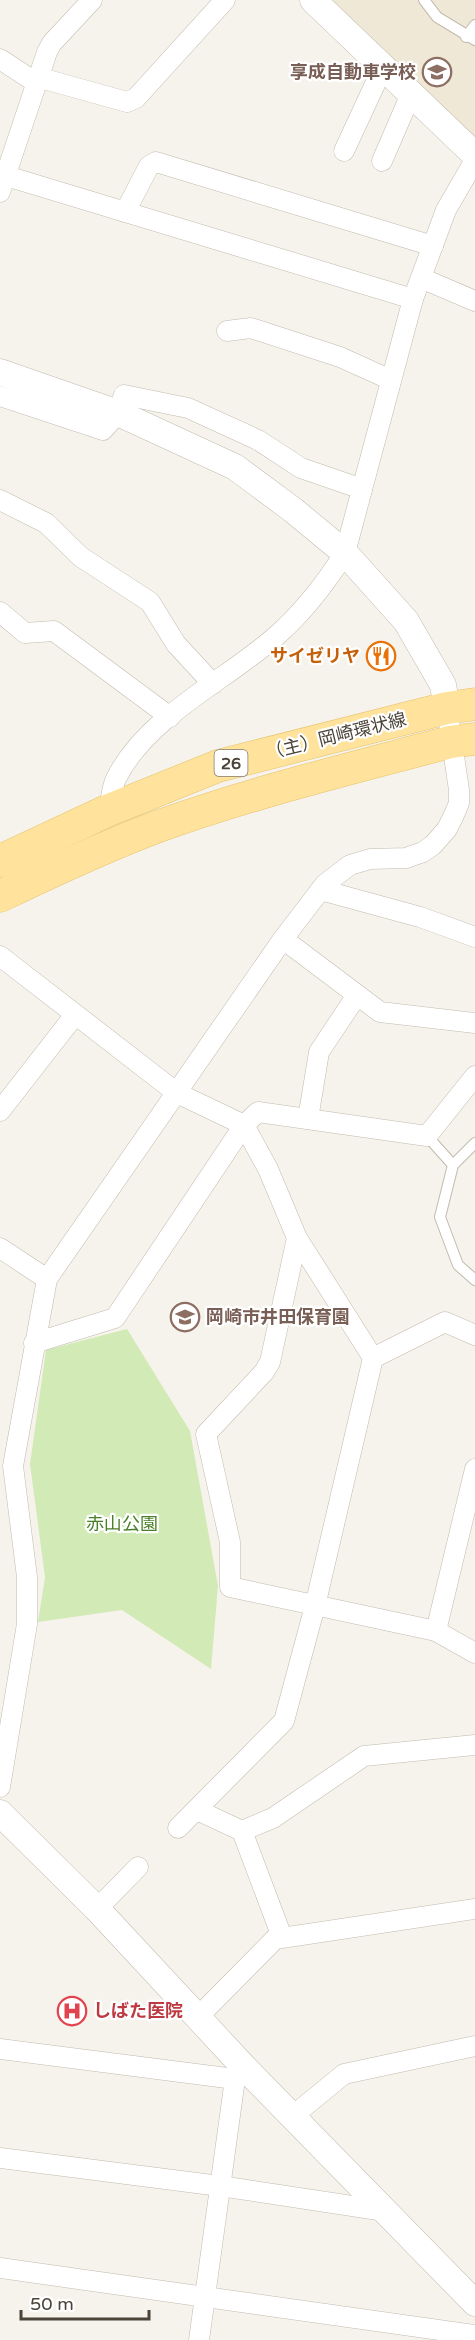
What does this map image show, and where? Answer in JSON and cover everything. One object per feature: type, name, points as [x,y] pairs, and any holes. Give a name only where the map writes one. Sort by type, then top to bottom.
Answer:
[{"type":"main road","name":"（主）岡崎環状線","points":[[0,861],[109,810],[218,766],[461,706]]},
{"type":"main road","name":"（主）岡崎環状線","points":[[0,896],[72,861],[160,826],[255,795],[462,740]]},
{"type":"street","points":[[92,0],[52,42],[36,79],[2,180],[126,212],[413,299]]},
{"type":"street","points":[[0,58],[36,79],[127,102],[136,98],[225,0]]},
{"type":"street","points":[[313,0],[475,155]]},
{"type":"street","points":[[344,151],[383,67]]},
{"type":"street","points":[[382,161],[411,94]]},
{"type":"street","points":[[109,810],[117,776],[140,745],[170,717],[275,638],[303,611],[330,577],[345,553],[413,299],[446,210],[475,160]]},
{"type":"street","points":[[126,212],[149,166],[156,162],[433,246]]},
{"type":"street","points":[[420,278],[475,301]]},
{"type":"street","points":[[227,331],[251,328],[340,357],[391,380]]},
{"type":"street","points":[[0,372],[118,413],[235,467],[293,510],[345,553],[405,621],[443,685],[461,706],[462,740],[457,778],[459,803],[447,829],[423,852],[406,858],[370,859],[350,865],[321,890],[284,939],[47,1279],[6,1465],[27,1577],[27,1624],[0,1788]]},
{"type":"street","points":[[0,396],[103,430],[118,413],[124,395],[188,408],[258,440],[301,468],[362,489]]},
{"type":"street","points":[[0,500],[46,523],[81,557],[150,602],[176,644],[213,684]]},
{"type":"street","points":[[0,612],[25,633],[54,631],[170,717]]},
{"type":"street","points":[[321,890],[474,931]]},
{"type":"street","points":[[284,939],[380,1012],[475,1023]]},
{"type":"street","points":[[0,956],[74,1016],[177,1093],[244,1125],[268,1169],[297,1238],[373,1358],[315,1606],[284,1721],[178,1828]]},
{"type":"street","points":[[308,1119],[319,1052],[357,995]]},
{"type":"street","points":[[0,1111],[74,1016]]},
{"type":"street","points":[[34,1343],[115,1318],[244,1125],[258,1112],[427,1136],[475,1076]]},
{"type":"street","points":[[297,1238],[270,1362],[264,1372],[206,1434],[230,1542],[230,1587],[436,1631],[475,1653]]},
{"type":"street","points":[[0,1248],[47,1279]]},
{"type":"street","points":[[373,1358],[445,1322],[475,1335]]},
{"type":"street","points":[[436,1631],[475,1469]]},
{"type":"street","points":[[242,1831],[273,1818],[364,1756],[475,1745]]},
{"type":"street","points":[[197,1809],[242,1831],[282,1937]]},
{"type":"street","points":[[0,1813],[97,1909],[198,2017],[239,2072],[294,2115],[475,2303]]},
{"type":"street","points":[[97,1909],[138,1868]]},
{"type":"street","points":[[198,2017],[274,1939],[475,1909]]},
{"type":"street","points":[[294,2115],[344,2074],[475,2046]]},
{"type":"street","points":[[0,2049],[239,2072]]},
{"type":"street","points":[[199,2340],[220,2186],[239,2072]]},
{"type":"street","points":[[0,2158],[220,2186],[385,2211]]},
{"type":"street","points":[[0,2268],[475,2335]]},
{"type":"lane","points":[[423,0],[437,17],[471,38],[475,25]]},
{"type":"lane","points":[[427,1136],[453,1165]]},
{"type":"lane","points":[[475,1143],[453,1165],[440,1217],[458,1265],[475,1280]]},
{"type":"shaded area","name":"享成自動車学校","points":[[325,0],[475,0],[475,145]]},
{"type":"green space","name":"赤山公園","points":[[127,1329],[190,1431],[218,1586],[211,1669],[122,1610],[38,1622],[45,1577],[30,1464],[46,1350]]},
{"type":"place","name":"享成自動車学校","points":[[437,72]]},
{"type":"place","name":"サイゼリヤ","points":[[381,656]]},
{"type":"place","name":"岡崎市井田保育園","points":[[185,1317]]},
{"type":"place","name":"しばた医院","points":[[72,2011]]}]
